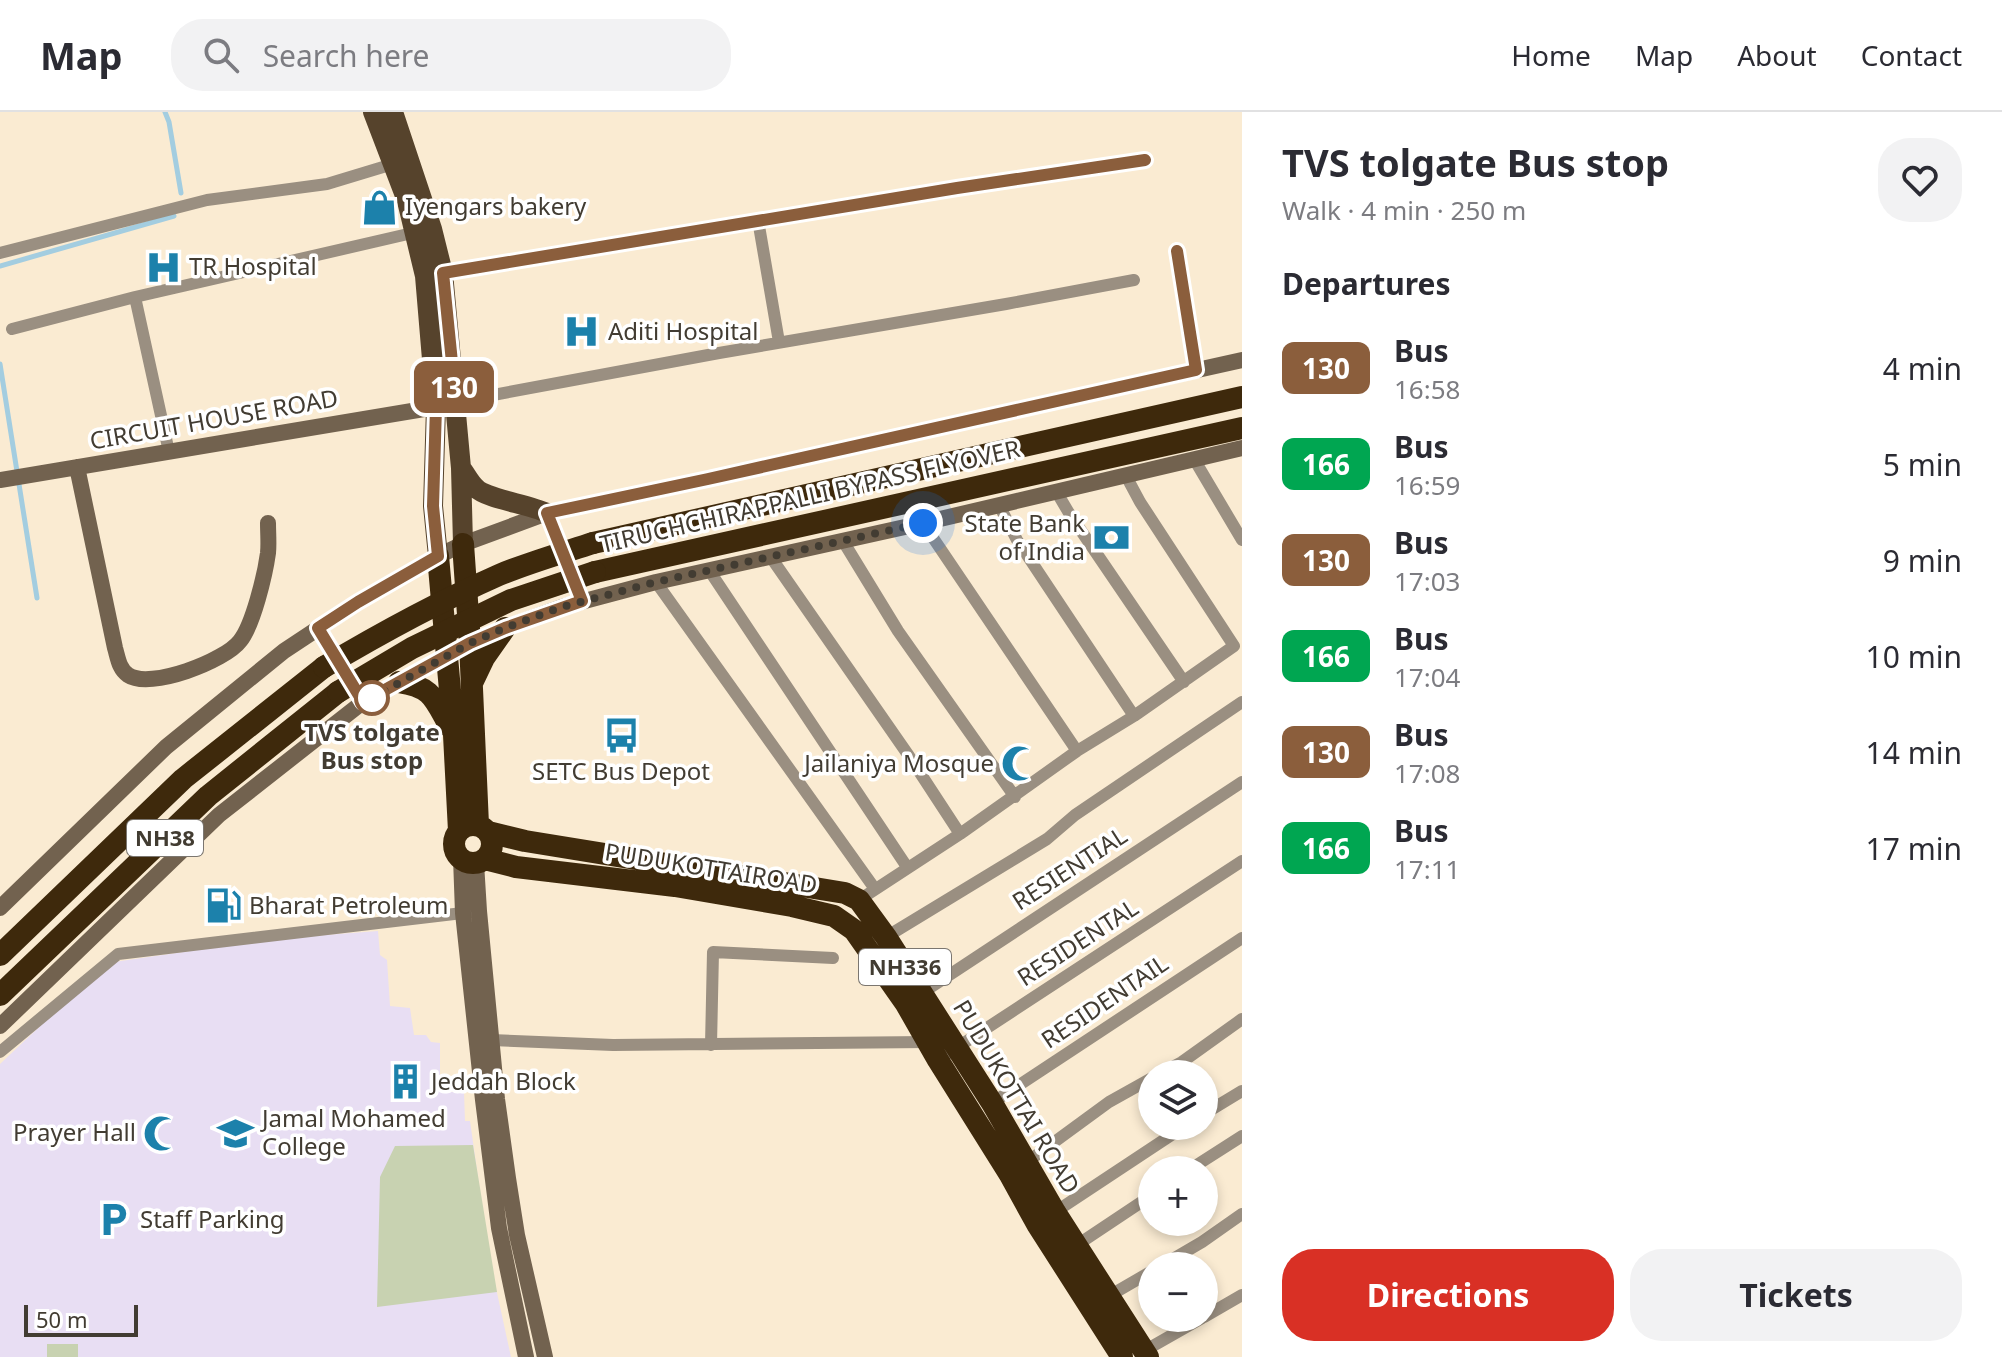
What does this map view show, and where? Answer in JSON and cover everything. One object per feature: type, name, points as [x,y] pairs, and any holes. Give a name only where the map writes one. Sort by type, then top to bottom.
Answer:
[{"type":"highway","name":"TIRUCHCHIRAPPALLI BYPASS FLYOVER","points":[[0,955],[183,779],[324,667],[401,621],[501,574],[593,543],[1242,397]]},
{"type":"highway","name":"TIRUCHCHIRAPPALLI BYPASS FLYOVER","points":[[0,995],[208,796],[338,692],[412,648],[511,600],[595,572],[1242,428]]},
{"type":"highway","points":[[463,544],[472,684],[466,778]]},
{"type":"highway","points":[[438,556],[454,735],[466,778],[475,830],[492,843],[489,855],[474,860],[456,852],[454,843],[475,830],[525,841],[867,895]]},
{"type":"highway","points":[[472,684],[484,658],[505,628]]},
{"type":"highway","points":[[399,682],[418,685],[432,695],[454,735]]},
{"type":"highway","name":"PUDUKOTTAIROAD","points":[[474,860],[792,906],[834,916],[854,930],[941,1050],[1037,1224],[1122,1357]]},
{"type":"highway","name":"PUDUKOTTAI ROAD","points":[[867,895],[886,937],[922,993],[941,1050],[992,1103],[1055,1212],[1146,1354]]},
{"type":"main road","points":[[373,112],[407,201],[443,273],[446,404],[433,506],[438,556]]},
{"type":"main road","points":[[393,112],[423,231],[425,276],[446,404],[461,468],[463,544]]},
{"type":"main road","points":[[461,468],[477,490],[535,506],[547,513]]},
{"type":"street","points":[[443,273],[1145,160]]},
{"type":"street","points":[[0,253],[207,200],[327,184],[393,164]]},
{"type":"street","points":[[758,220],[779,342]]},
{"type":"street","points":[[12,329],[135,297],[423,231]]},
{"type":"street","points":[[1177,251],[1196,370]]},
{"type":"street","points":[[446,404],[1134,280]]},
{"type":"street","points":[[135,297],[169,452]]},
{"type":"street","points":[[0,908],[166,747],[284,651],[358,602],[463,544],[547,513],[1242,360]]},
{"type":"street","name":"CIRCUIT HOUSE ROAD","points":[[5,480],[446,404]]},
{"type":"street","points":[[0,1026],[219,815],[363,702],[470,643],[582,601],[656,582],[1242,448]]},
{"type":"street","points":[[1194,459],[1242,540]]},
{"type":"street","points":[[77,467],[115,648],[121,670],[130,677],[141,680],[195,670],[239,644],[250,626],[268,552],[268,523]]},
{"type":"street","points":[[656,582],[867,895],[1238,644],[1140,502],[1125,474]]},
{"type":"street","points":[[1056,491],[1184,682]]},
{"type":"street","points":[[999,505],[1017,540],[1134,716]]},
{"type":"street","points":[[547,513],[582,601]]},
{"type":"street","points":[[923,523],[1077,751]]},
{"type":"street","points":[[843,541],[898,631],[1015,797]]},
{"type":"street","points":[[770,556],[960,834]]},
{"type":"street","points":[[709,570],[907,867]]},
{"type":"street","points":[[318,628],[363,702]]},
{"type":"street","points":[[886,937],[1047,839],[1075,815],[1242,702]]},
{"type":"street","name":"RESIENTIAL","points":[[922,993],[1242,782]]},
{"type":"street","points":[[474,860],[471,912],[499,1228],[526,1357]]},
{"type":"street","name":"RESIDENTAL","points":[[941,1050],[1242,861]]},
{"type":"street","points":[[471,912],[491,1040],[490,1100],[545,1357]]},
{"type":"street","points":[[0,1052],[118,954],[471,912]]},
{"type":"street","name":"RESIDENTAIL","points":[[992,1103],[1242,938]]},
{"type":"street","points":[[711,1045],[713,952],[833,958]]},
{"type":"street","points":[[1185,1060],[1242,1019]]},
{"type":"street","points":[[491,1040],[941,1050]]},
{"type":"street","points":[[1027,1162],[1109,1102],[1138,1086]]},
{"type":"street","points":[[1218,1106],[1242,1091]]},
{"type":"street","points":[[1211,1156],[1242,1136]]},
{"type":"street","points":[[1055,1212],[1164,1140]]},
{"type":"street","points":[[1077,1245],[1138,1204]]},
{"type":"street","points":[[1185,1252],[1242,1214]]},
{"type":"street","points":[[1109,1296],[1138,1279]]},
{"type":"street","points":[[1218,1309],[1242,1295]]},
{"type":"street","points":[[1146,1354],[1181,1332]]},
{"type":"shaded area","name":"Jamal Mohamed College","points":[[378,931],[380,955],[387,960],[390,1006],[410,1008],[414,1035],[426,1035],[431,1042],[440,1043],[440,1092],[464,1092],[465,1121],[470,1121],[489,1256],[511,1357],[0,1357],[0,1064],[107,963],[273,939]]},
{"type":"green space","points":[[473,1145],[497,1292],[377,1307],[380,1177],[395,1146]]},
{"type":"green space","points":[[47,1344],[78,1344],[78,1357],[47,1357]]},
{"type":"waterway","points":[[165,112],[181,193]]},
{"type":"waterway","points":[[0,266],[174,216]]},
{"type":"waterway","points":[[0,364],[37,598]]},
{"type":"bus line","name":"130","points":[[1145,160],[443,273],[456,402],[436,407],[433,506],[438,556],[318,628],[363,702],[470,643],[582,601],[547,513],[1196,370],[1177,251]]},
{"type":"place","name":"Iyengars bakery","points":[[379,207]]},
{"type":"place","name":"TR Hospital","points":[[163,267]]},
{"type":"place","name":"Aditi Hospital","points":[[582,332]]},
{"type":"place","name":"State Bank of India","points":[[1111,538]]},
{"type":"place","name":"TVS tolgate Bus stop","points":[[372,698]]},
{"type":"place","name":"SETC Bus Depot","points":[[621,735]]},
{"type":"place","name":"Jailaniya Mosque","points":[[1020,764]]},
{"type":"place","name":"Bharat Petroleum","points":[[223,906]]},
{"type":"place","name":"Jeddah Block","points":[[405,1082]]},
{"type":"place","name":"Prayer Hall","points":[[162,1133]]},
{"type":"place","name":"Jamal Mohamed College","points":[[236,1133]]},
{"type":"place","name":"Staff Parking","points":[[114,1220]]},
{"type":"route","points":[[372,698],[470,643],[562,607],[656,582],[923,523]]}]
